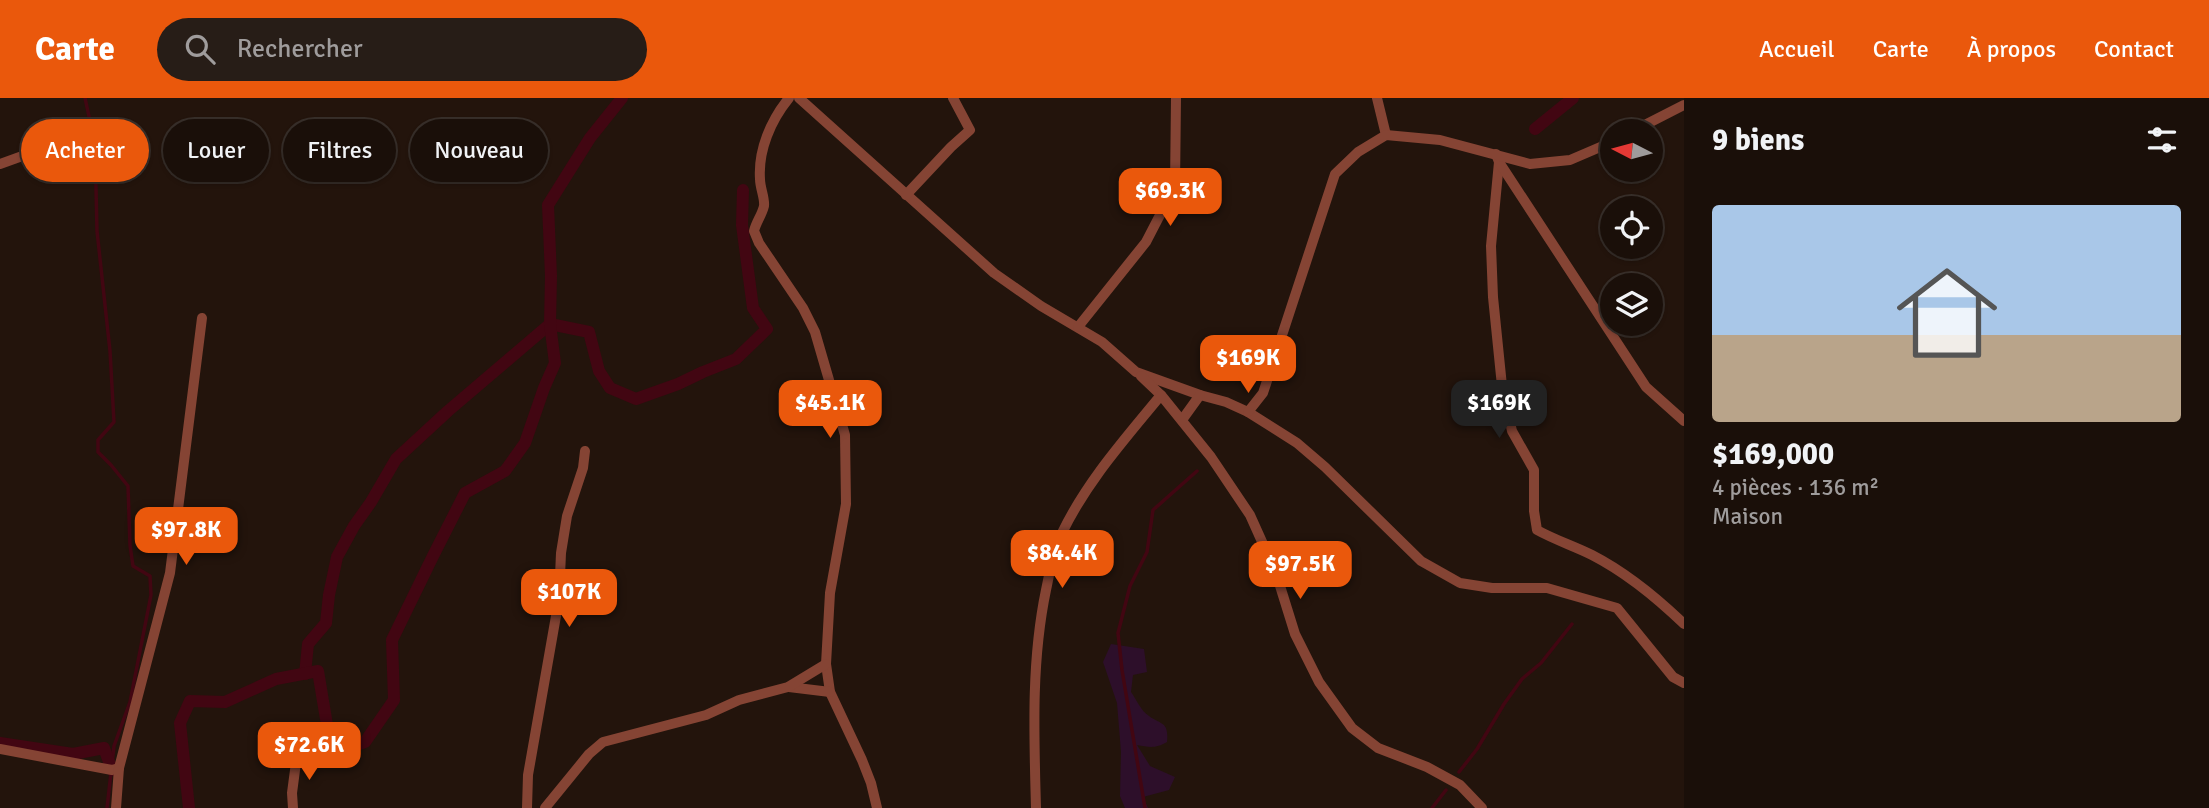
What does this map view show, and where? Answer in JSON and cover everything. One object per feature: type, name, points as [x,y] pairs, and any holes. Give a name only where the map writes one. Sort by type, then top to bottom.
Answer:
[{"type":"street","points":[[789,98],[767,136],[760,160],[761,191],[765,203],[754,231],[759,243],[803,308],[815,332],[845,435],[846,504],[830,593],[826,664],[830,692],[866,771],[877,808]]},
{"type":"street","points":[[799,98],[994,273],[1041,306],[1102,342],[1161,395],[1211,457],[1250,515],[1276,573],[1295,634],[1319,682],[1352,727],[1378,748],[1427,767],[1460,785],[1482,808]]},
{"type":"street","points":[[906,195],[951,147],[971,130],[953,98]]},
{"type":"street","points":[[1078,327],[1146,242],[1175,186],[1176,98]]},
{"type":"street","points":[[1377,98],[1386,135]]},
{"type":"street","points":[[1657,119],[1684,105]]},
{"type":"street","points":[[1248,412],[1263,393],[1335,174],[1358,152],[1386,135],[1440,140],[1497,158],[1530,164],[1570,160],[1600,147]]},
{"type":"street","points":[[0,164],[21,157]]},
{"type":"street","points":[[1497,158],[1646,387],[1684,421]]},
{"type":"street","points":[[1497,158],[1491,246],[1502,386],[1509,423],[1534,470],[1537,530],[1619,571],[1649,591],[1684,624]]},
{"type":"street","points":[[116,808],[119,768],[170,573],[202,318]]},
{"type":"street","points":[[1136,372],[1226,402],[1248,412],[1297,443],[1421,561],[1437,572],[1460,583],[1492,588],[1547,588],[1617,608],[1674,677],[1684,682]]},
{"type":"street","points":[[1036,808],[1035,667],[1041,614],[1052,559],[1062,534],[1098,470],[1161,395]]},
{"type":"street","points":[[1182,420],[1200,395]]},
{"type":"street","points":[[527,808],[528,775],[559,598],[566,516],[583,468],[585,452]]},
{"type":"street","points":[[545,808],[589,754],[603,742],[706,715],[739,700],[788,687],[826,664]]},
{"type":"street","points":[[788,687],[830,692]]},
{"type":"street","points":[[0,750],[112,770],[119,768]]},
{"type":"street","points":[[293,808],[292,793],[298,755]]},
{"type":"shaded area","points":[[1111,644],[1144,649],[1147,672],[1133,675],[1131,692],[1144,711],[1167,730],[1167,742],[1163,744],[1152,747],[1137,745],[1150,766],[1175,777],[1169,790],[1143,797],[1148,808],[1125,808],[1120,796],[1121,752],[1117,703],[1103,662]]},
{"type":"waterway","points":[[85,98],[95,144],[97,231],[110,351],[114,422],[98,440],[98,452],[128,486],[133,566],[150,576],[151,595],[130,702],[114,746],[107,808]]},
{"type":"waterway","points":[[189,808],[180,723],[190,701],[225,702],[276,679],[318,671],[332,755],[365,742],[394,700],[392,640],[465,493],[505,471],[525,443],[555,363],[550,324],[548,205],[590,138],[622,98]]},
{"type":"waterway","points":[[1535,129],[1573,98]]},
{"type":"waterway","points":[[305,674],[308,644],[326,623],[337,557],[396,459],[550,324],[589,332],[599,371],[610,388],[636,399],[736,359],[767,329],[753,308],[742,225],[743,190]]},
{"type":"waterway","points":[[1145,808],[1118,633],[1130,586],[1147,552],[1153,510],[1197,471]]},
{"type":"waterway","points":[[1459,772],[1522,679],[1541,663],[1572,624]]},
{"type":"waterway","points":[[0,743],[73,754],[104,748],[112,770]]},
{"type":"waterway","points":[[1432,808],[1446,790]]}]
